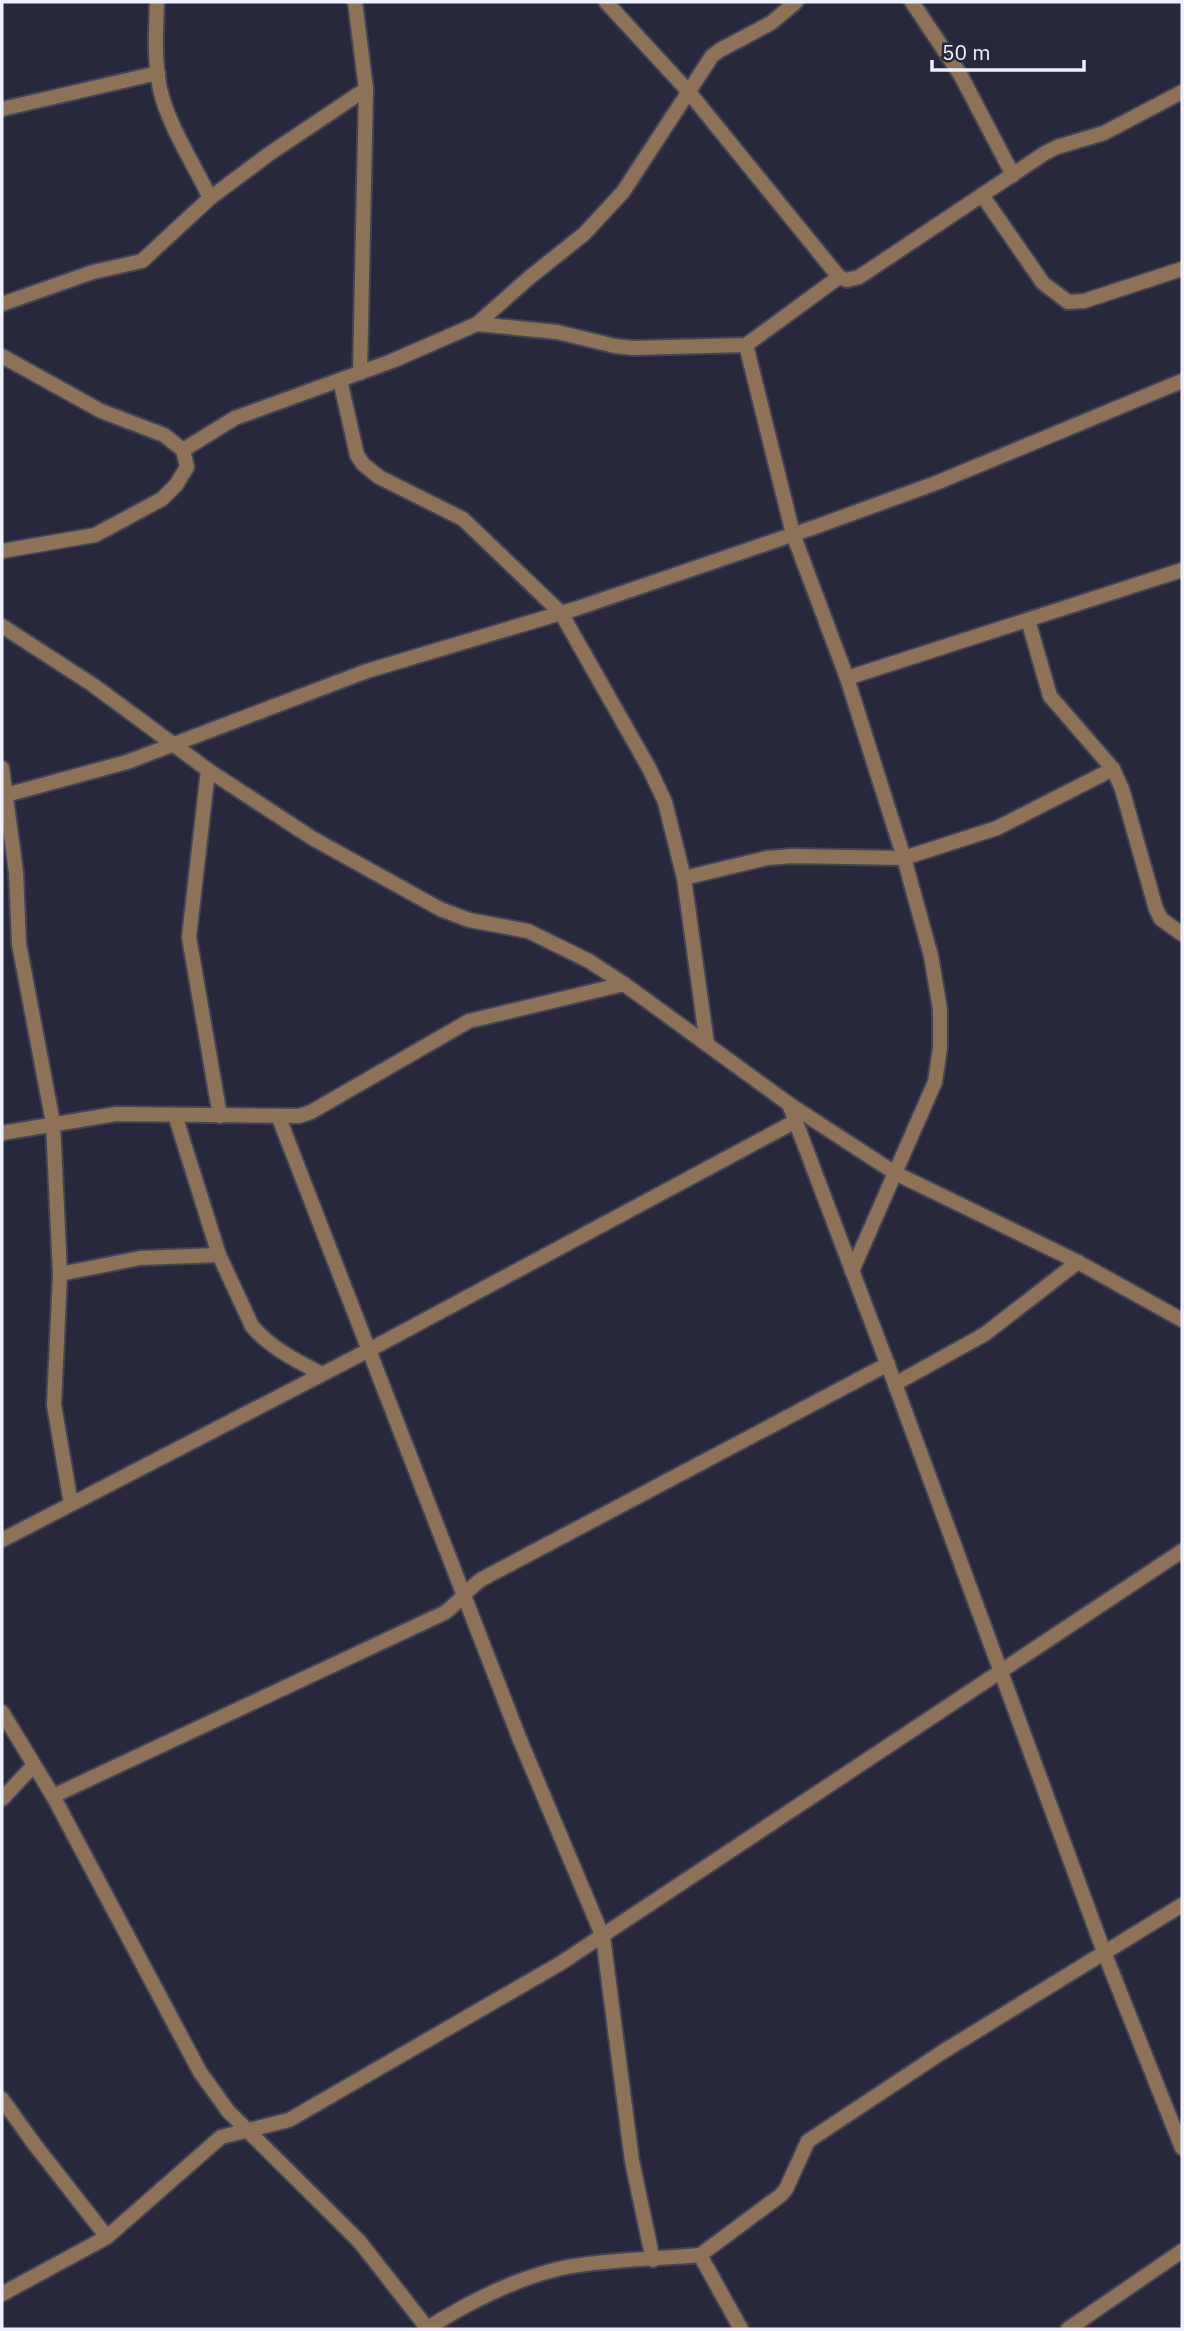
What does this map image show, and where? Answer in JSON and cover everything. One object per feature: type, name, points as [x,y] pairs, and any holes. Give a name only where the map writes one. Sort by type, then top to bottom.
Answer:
[{"type":"street","points":[[157,2],[158,73],[166,107],[210,198]]},
{"type":"street","points":[[355,2],[366,89],[360,373]]},
{"type":"street","points":[[607,2],[688,90],[839,277],[847,280],[859,277],[1057,147],[1104,132],[1182,92]]},
{"type":"street","points":[[183,450],[235,418],[360,373],[477,324],[530,276],[584,234],[623,192],[688,90],[720,50],[771,23],[796,2]]},
{"type":"street","points":[[912,2],[960,74],[1013,175]]},
{"type":"street","points":[[2,109],[158,73]]},
{"type":"street","points":[[2,304],[93,272],[142,261],[210,198],[269,154],[366,89]]},
{"type":"street","points":[[982,195],[1043,283],[1068,302],[1084,301],[1182,269]]},
{"type":"street","points":[[477,324],[557,332],[633,348],[746,345],[839,277]]},
{"type":"street","points":[[746,345],[793,534],[847,678],[904,858],[931,956],[940,1009],[940,1048],[935,1082],[852,1270]]},
{"type":"street","points":[[2,356],[100,411],[163,435],[183,450],[187,467],[176,485],[162,499],[95,535],[2,551]]},
{"type":"street","points":[[340,380],[358,455],[363,464],[379,477],[463,519],[561,613],[654,779],[665,802],[684,878],[707,1044]]},
{"type":"street","points":[[4,796],[127,762],[367,671],[561,613],[793,534],[936,483],[1182,381]]},
{"type":"street","points":[[847,678],[1182,570]]},
{"type":"street","points":[[1028,620],[1050,696],[1113,769],[1122,789],[1156,909],[1161,919],[1182,934]]},
{"type":"street","points":[[2,626],[93,685],[208,770],[312,838],[440,909],[469,920],[528,931],[589,961],[789,1104],[895,1174],[1078,1262],[1182,1320]]},
{"type":"street","points":[[2,768],[16,872],[19,944],[53,1123],[60,1274],[54,1405],[71,1504]]},
{"type":"street","points":[[684,878],[767,858],[904,858],[997,828],[1113,769]]},
{"type":"street","points":[[208,770],[190,937],[220,1116]]},
{"type":"street","points":[[2,1133],[116,1114],[279,1118],[299,1116],[311,1112],[469,1021],[624,984]]},
{"type":"street","points":[[789,1104],[888,1364],[1104,1952],[1182,2148]]},
{"type":"street","points":[[175,1115],[219,1255],[252,1326],[259,1335],[290,1358],[322,1374]]},
{"type":"street","points":[[279,1118],[520,1740],[603,1937],[632,2161],[653,2260]]},
{"type":"street","points":[[2,1540],[322,1374],[794,1122]]},
{"type":"street","points":[[60,1274],[140,1258],[219,1255]]},
{"type":"street","points":[[895,1384],[985,1334],[1078,1262]]},
{"type":"street","points":[[53,1796],[444,1613],[482,1579],[888,1364]]},
{"type":"street","points":[[2,2294],[107,2237],[221,2137],[289,2120],[603,1937],[1182,1551]]},
{"type":"street","points":[[2,1712],[53,1796],[200,2072],[228,2111],[359,2241],[427,2329],[472,2302],[514,2283],[564,2268],[603,2262],[700,2255],[781,2195],[808,2141],[944,2051],[1182,1905]]},
{"type":"street","points":[[2,1799],[34,1765]]},
{"type":"street","points":[[2,2099],[107,2237]]},
{"type":"street","points":[[1068,2329],[1182,2251]]},
{"type":"street","points":[[700,2255],[741,2329]]}]
